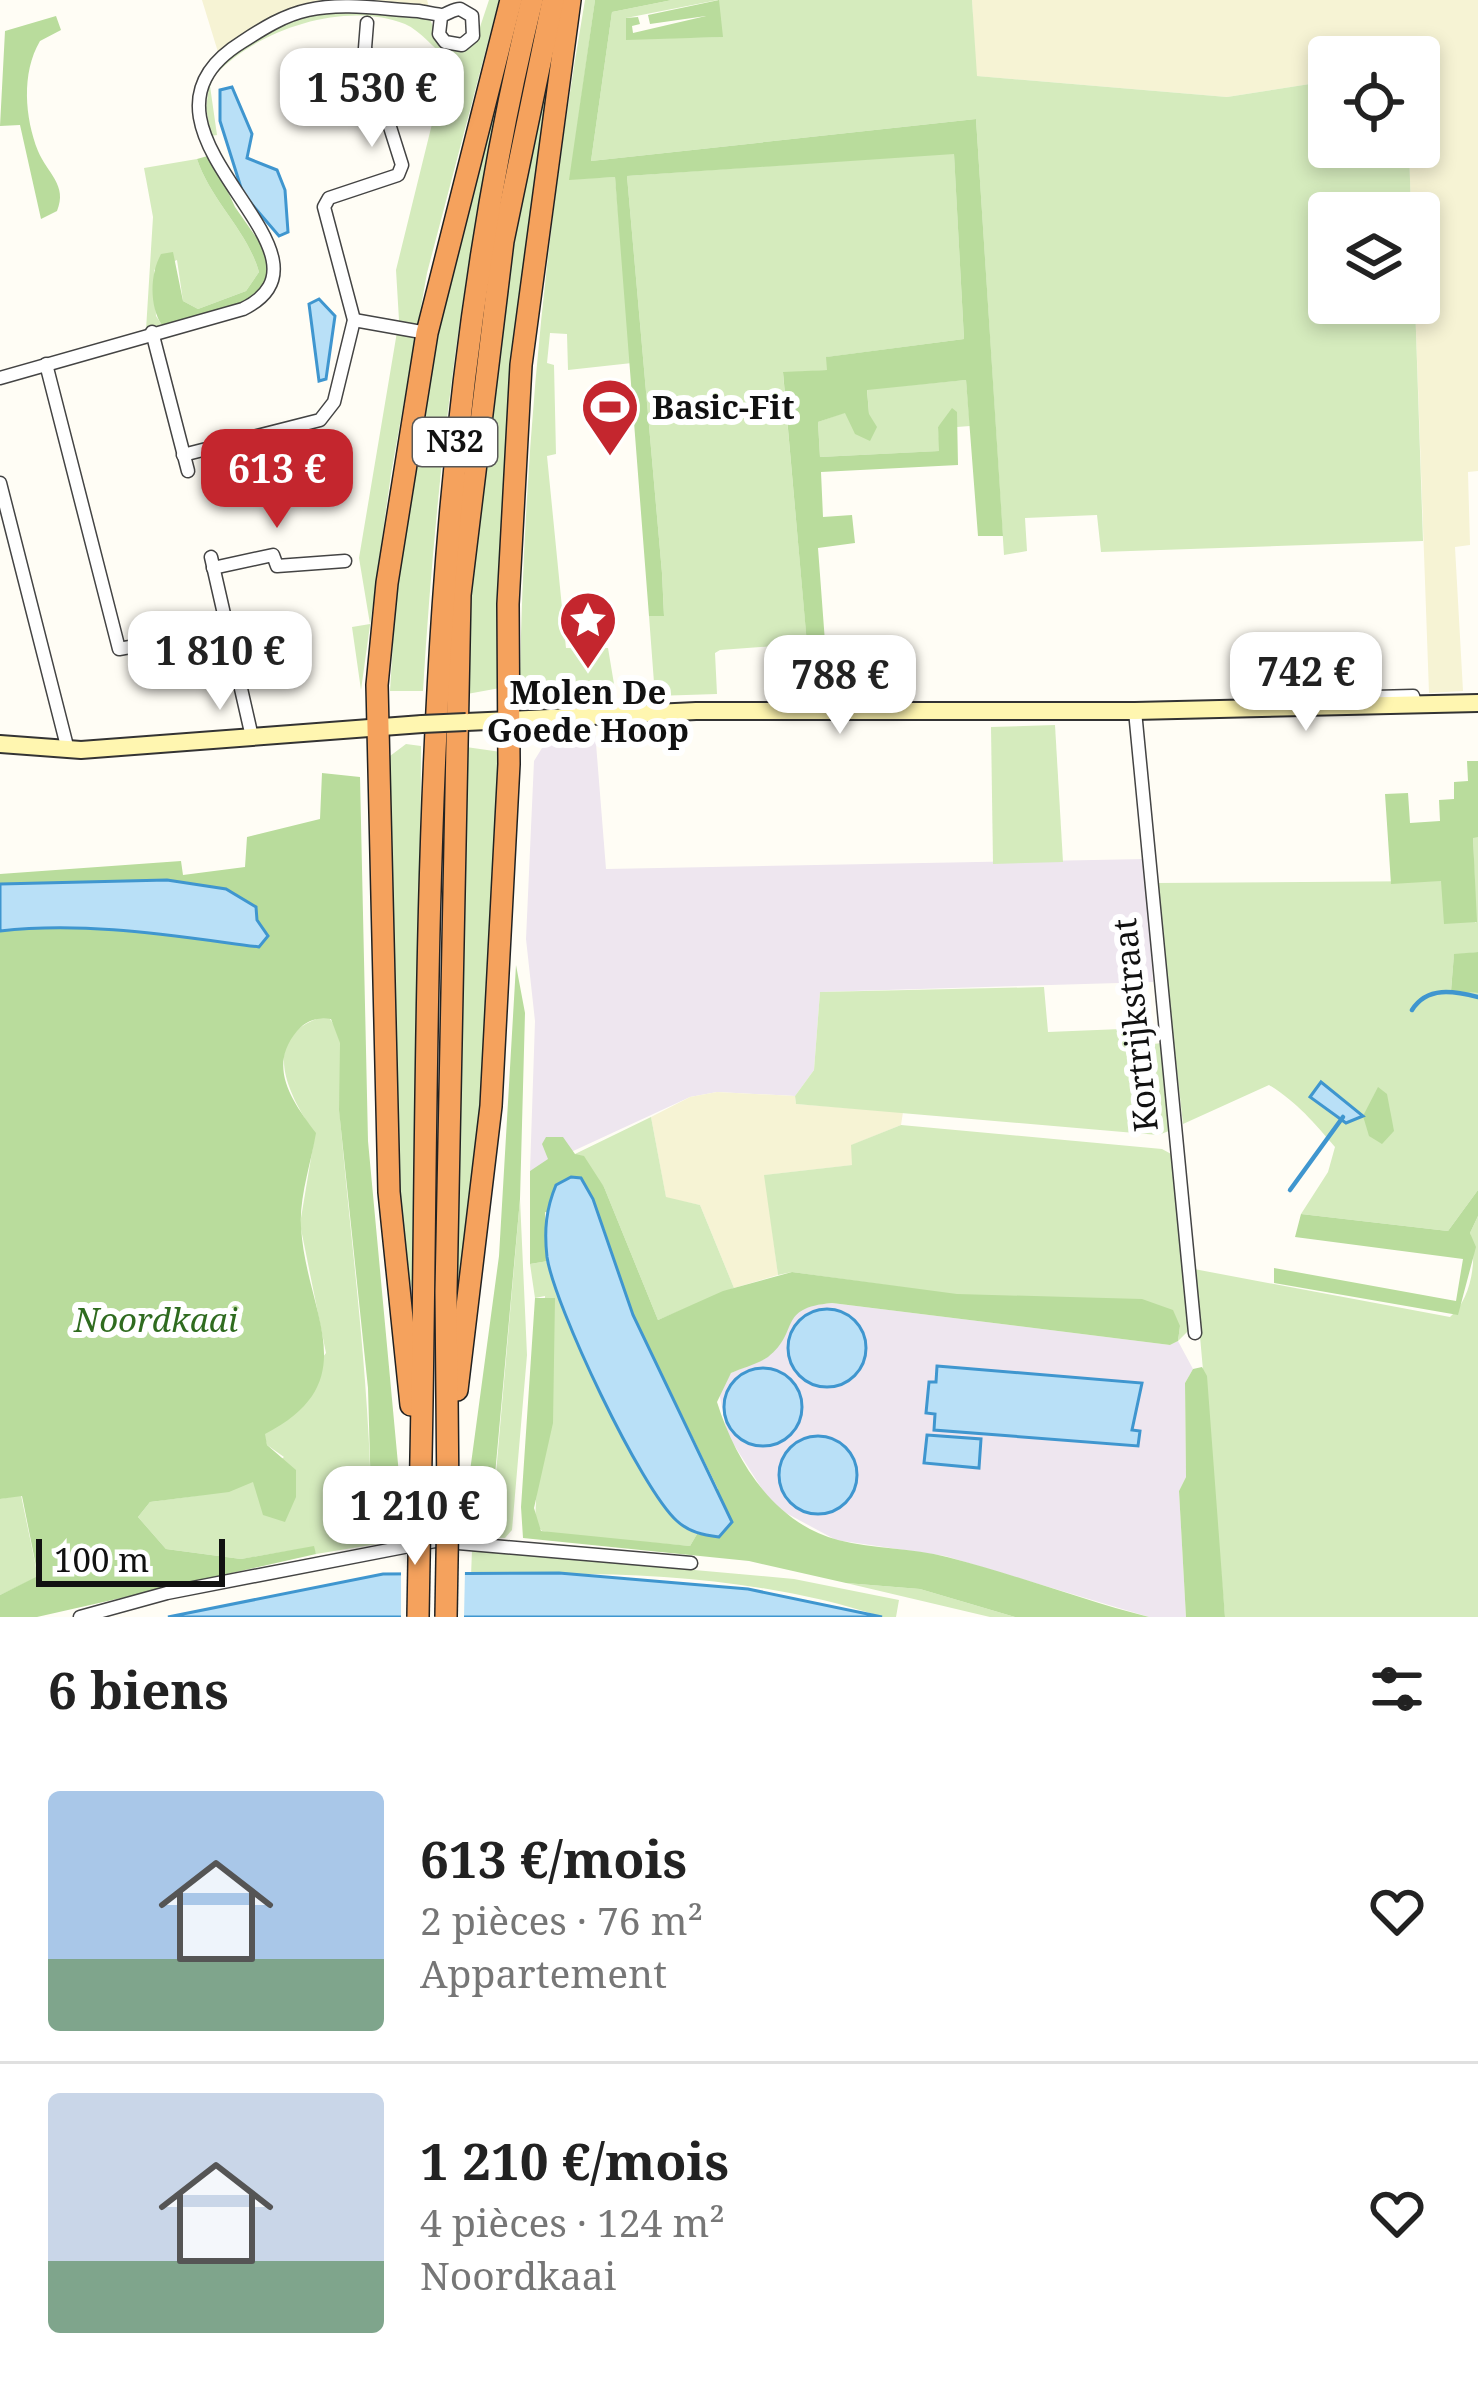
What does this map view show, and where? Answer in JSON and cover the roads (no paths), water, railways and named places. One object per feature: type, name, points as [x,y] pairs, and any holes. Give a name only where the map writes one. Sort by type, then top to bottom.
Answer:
[{"type":"highway","points":[[420,1496],[389,1192],[375,724],[387,583],[427,334],[512,0]]},
{"type":"highway","name":"N32","points":[[418,1617],[440,597],[482,238],[532,0]]},
{"type":"highway","name":"N32","points":[[446,1617],[460,595],[502,241],[553,0]]},
{"type":"highway","points":[[447,1444],[487,1167],[521,364],[570,0]]},
{"type":"main road","points":[[0,744],[68,750],[375,724],[719,711],[1135,711],[1477,703]]},
{"type":"street","points":[[0,378],[243,309],[265,298],[277,278],[274,253],[222,174],[205,130],[200,90],[209,64],[257,32],[308,10],[359,7],[441,17]]},
{"type":"street","points":[[183,455],[327,416],[353,320],[324,207],[329,198],[398,175],[402,165],[365,48],[368,23]]},
{"type":"street","points":[[353,320],[427,334]]},
{"type":"street","points":[[152,332],[188,470]]},
{"type":"street","points":[[46,364],[119,649],[228,629]]},
{"type":"street","points":[[0,483],[68,750]]},
{"type":"street","points":[[252,737],[212,562],[273,555],[277,566],[345,561]]},
{"type":"street","name":"Kortrijkstraat","points":[[1135,711],[1196,1333]]},
{"type":"street","points":[[80,1617],[167,1593],[435,1541],[692,1563]]},
{"type":"water","points":[[232,87],[252,134],[247,158],[277,170],[285,190],[288,232],[279,236],[243,194],[220,121],[220,90]]},
{"type":"water","points":[[319,299],[335,316],[326,379],[319,381],[309,304]]},
{"type":"water","points":[[167,880],[226,889],[256,907],[257,920],[268,936],[259,947],[97,929],[0,931],[0,884]]},
{"type":"water","points":[[1321,1082],[1363,1116],[1346,1123],[1310,1097]]},
{"type":"water","points":[[571,1177],[581,1178],[593,1199],[633,1315],[732,1522],[719,1537],[686,1528],[661,1502],[601,1395],[565,1314],[547,1257],[546,1229],[556,1185]]},
{"type":"water","points":[[827,1309],[854,1321],[866,1348],[854,1375],[827,1387],[800,1375],[788,1348],[800,1321]]},
{"type":"water","points":[[937,1366],[1142,1383],[1132,1430],[1140,1431],[1138,1446],[934,1430],[935,1414],[926,1413],[929,1382],[936,1382]]},
{"type":"water","points":[[763,1368],[790,1380],[802,1407],[790,1434],[763,1446],[736,1434],[724,1407],[736,1380]]},
{"type":"water","points":[[927,1435],[981,1439],[979,1468],[924,1463]]},
{"type":"water","points":[[818,1436],[845,1448],[857,1475],[845,1502],[818,1514],[791,1502],[779,1475],[791,1448]]},
{"type":"water","points":[[559,1573],[748,1589],[882,1617],[168,1617],[383,1574]]},
{"type":"waterway","points":[[1412,1010],[1433,994],[1478,997]]},
{"type":"waterway","points":[[1290,1190],[1343,1117]]},
{"type":"place","name":"Basic-Fit","points":[[610,458]]},
{"type":"place","name":"Molen De Goede Hoop","points":[[588,671]]},
{"type":"park label","name":"Noordkaai","points":[[156,1320]]}]
